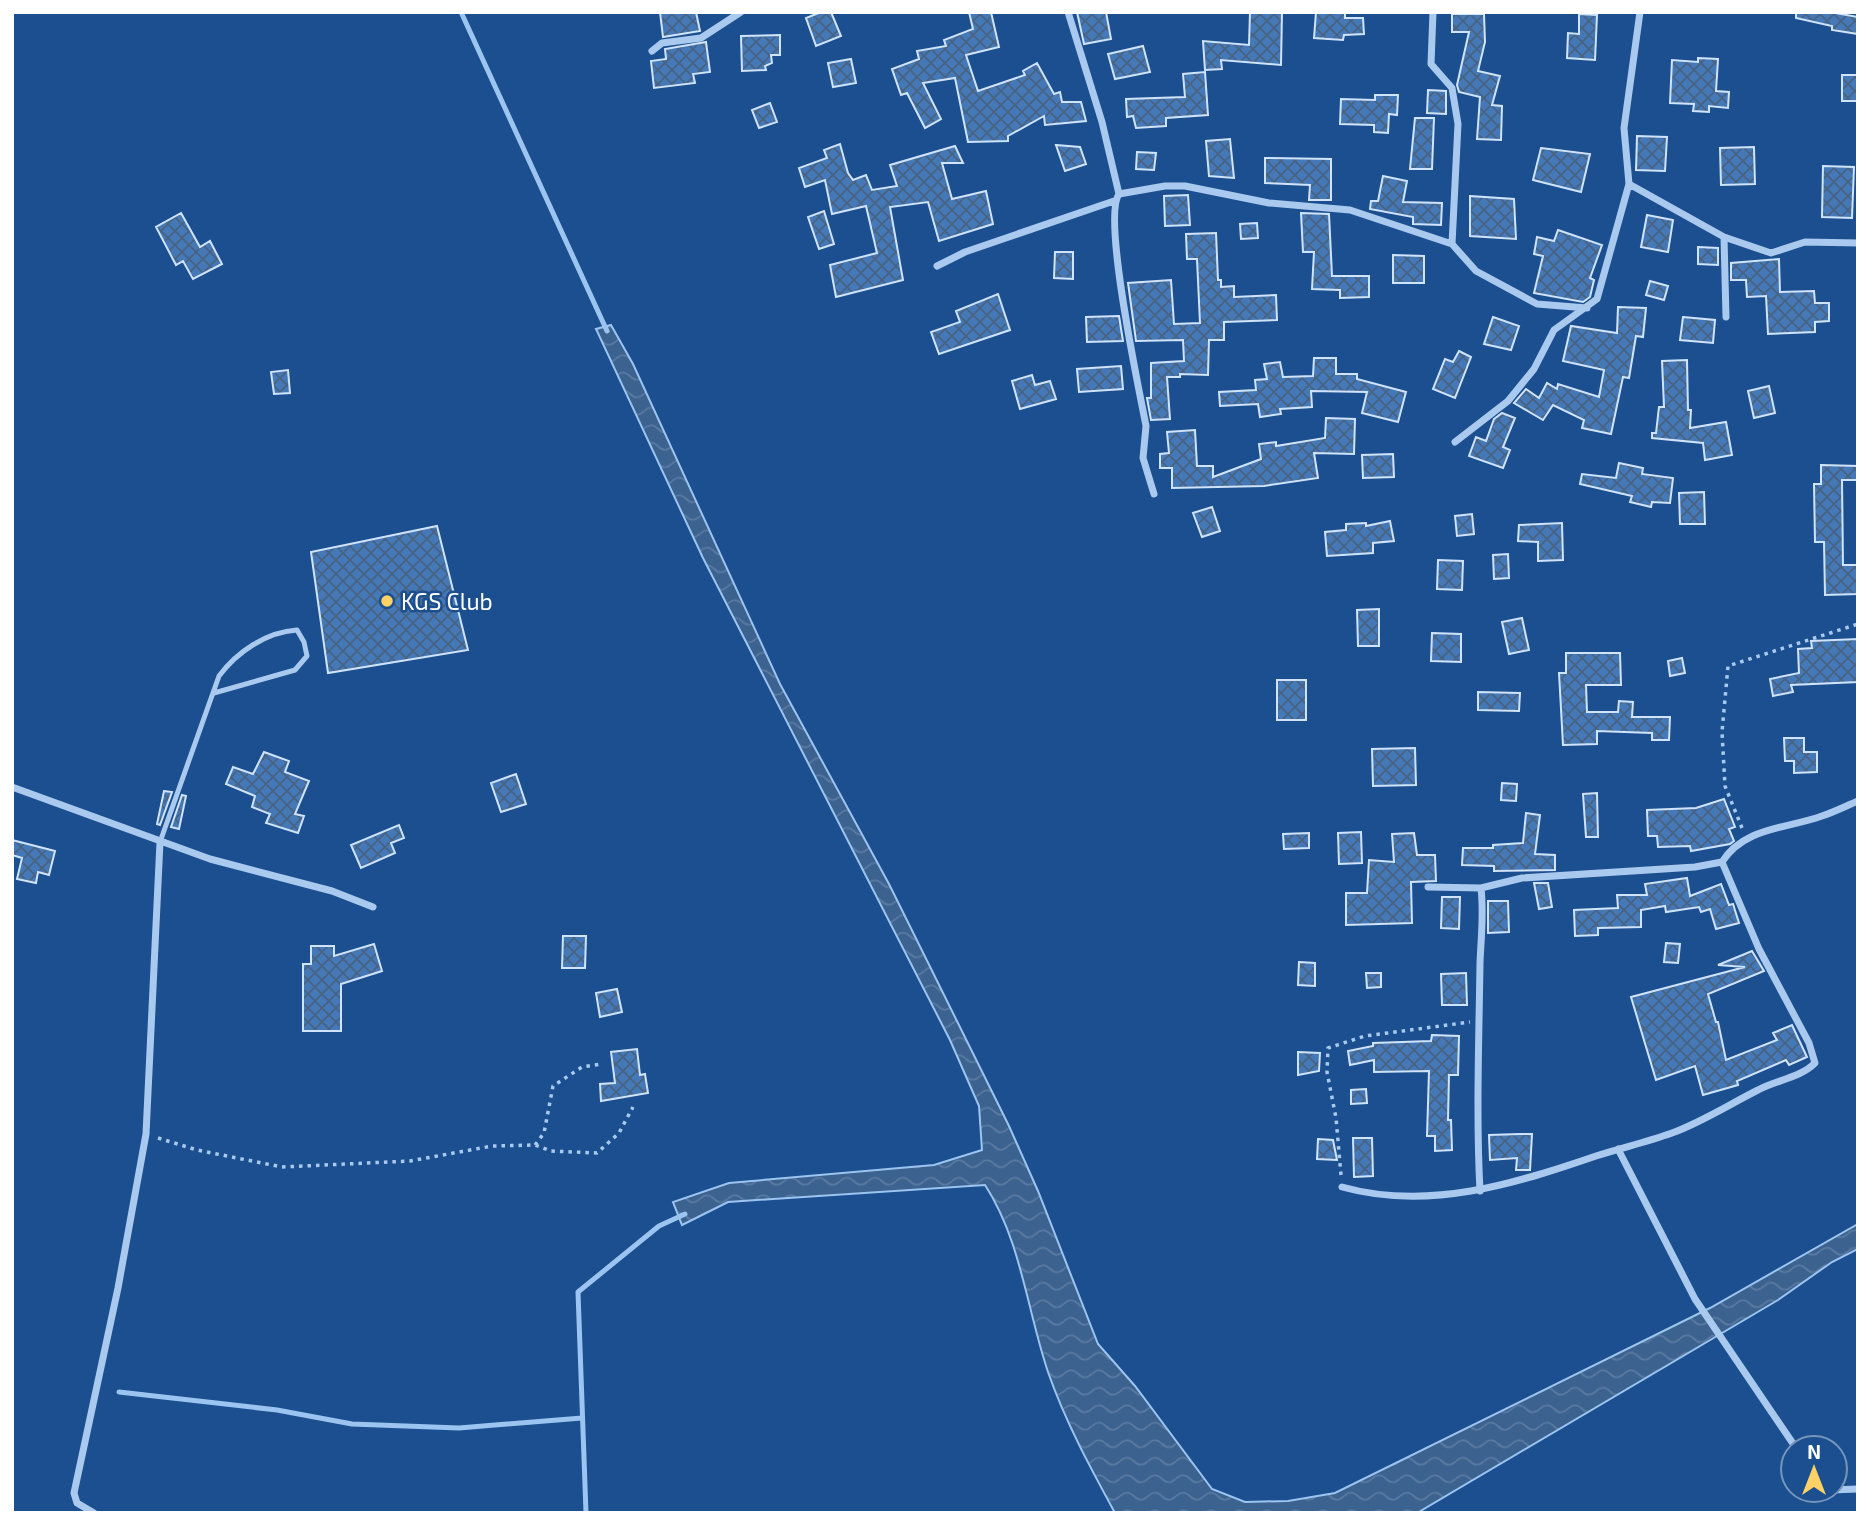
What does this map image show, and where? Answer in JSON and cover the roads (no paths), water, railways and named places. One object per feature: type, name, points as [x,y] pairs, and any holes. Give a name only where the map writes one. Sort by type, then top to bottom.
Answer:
[{"type":"street","points":[[652,51],[662,43],[701,38],[741,12]]},
{"type":"street","points":[[1068,12],[1102,122],[1116,198],[1113,237],[1146,426],[1143,458],[1154,494]]},
{"type":"street","points":[[1433,12],[1431,64],[1452,89],[1458,124],[1452,244]]},
{"type":"street","points":[[1455,442],[1508,401],[1534,369],[1555,330],[1587,309],[1597,299],[1629,184],[1624,128],[1640,12]]},
{"type":"street","points":[[1629,184],[1724,237],[1771,253],[1805,242],[1858,243]]},
{"type":"street","points":[[937,266],[965,252],[1018,237],[1116,198],[1165,186],[1185,186],[1269,203],[1350,210],[1452,244],[1476,271],[1537,304],[1587,309]]},
{"type":"street","points":[[1724,237],[1726,317]]},
{"type":"street","points":[[12,788],[210,859],[332,891],[373,907]]},
{"type":"street","points":[[1429,887],[1481,888],[1522,878],[1695,867],[1722,862],[1729,850],[1747,838],[1820,817],[1858,801]]},
{"type":"street","points":[[94,1513],[77,1503],[75,1485],[118,1288],[146,1134],[160,842]]},
{"type":"street","points":[[1342,1188],[1370,1195],[1480,1191],[1517,1183],[1672,1133],[1763,1087],[1808,1070],[1815,1063],[1809,1043],[1759,948],[1722,862]]},
{"type":"street","points":[[1480,1191],[1477,1135],[1480,961],[1485,923],[1481,888]]},
{"type":"street","points":[[1618,1149],[1695,1298],[1786,1434]]},
{"type":"lane","points":[[160,842],[219,676],[230,660],[276,631],[297,630],[304,642],[307,656],[295,670],[214,693]]},
{"type":"water","points":[[611,325],[633,364],[780,684],[889,884],[1009,1126],[1038,1191],[1098,1344],[1135,1386],[1212,1489],[1245,1502],[1288,1501],[1335,1493],[1710,1308],[1858,1224],[1858,1249],[1832,1262],[1778,1300],[1417,1513],[1115,1513],[1062,1408],[1048,1372],[1015,1252],[997,1206],[985,1185],[728,1202],[682,1225],[673,1202],[729,1183],[934,1165],[982,1150],[979,1106],[950,1040],[703,558],[596,329]]},
{"type":"waterway","points":[[461,12],[607,331]]},
{"type":"waterway","points":[[586,1513],[578,1292],[659,1226],[685,1214]]},
{"type":"waterway","points":[[119,1392],[277,1410],[352,1424],[459,1428],[582,1418]]},
{"type":"place","name":"KGS Club","points":[[387,601]]}]
